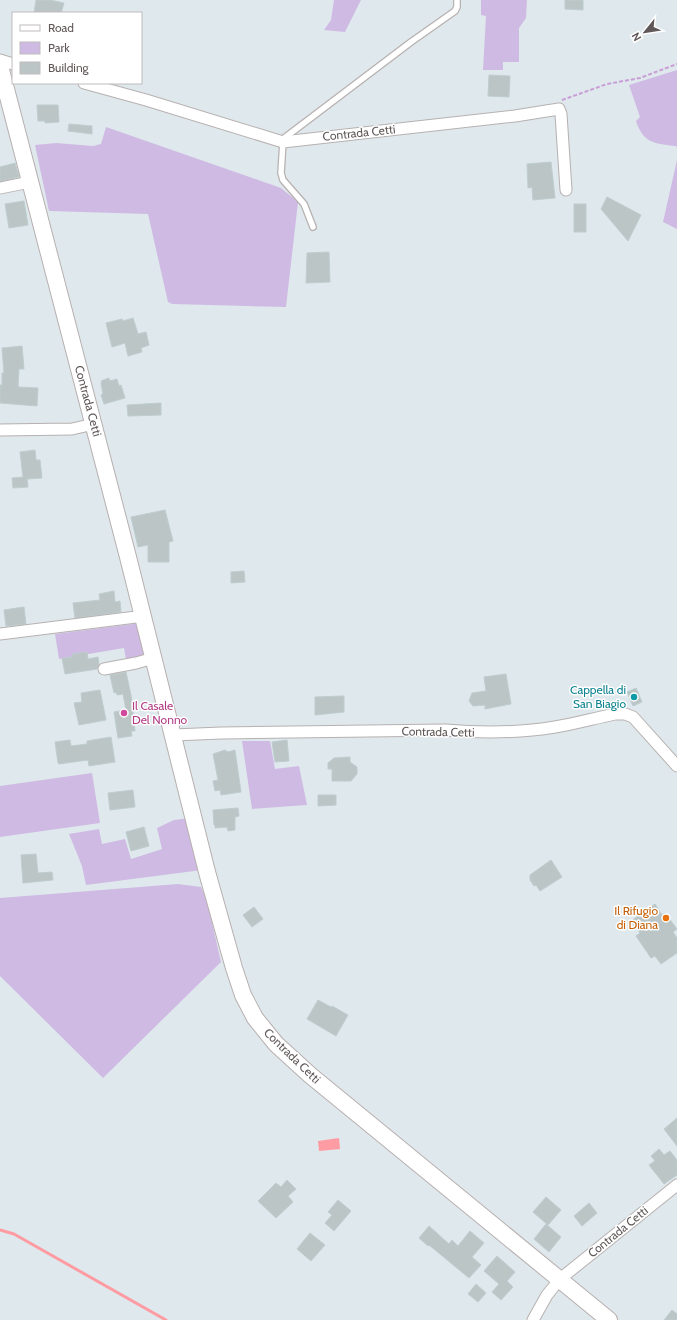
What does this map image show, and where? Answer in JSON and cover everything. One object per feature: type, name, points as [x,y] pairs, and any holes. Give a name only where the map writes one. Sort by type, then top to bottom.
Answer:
[{"type":"main road","name":"Contrada Cetti","points":[[0,66],[144,616],[207,872],[228,949],[243,995],[255,1018],[276,1044],[323,1086],[609,1320]]},
{"type":"street","points":[[0,60],[12,64]]},
{"type":"street","name":"Contrada Cetti","points":[[88,84],[146,100],[282,142],[515,116],[559,109],[561,114],[566,190]]},
{"type":"street","points":[[0,188],[30,182]]},
{"type":"street","points":[[0,430],[72,429],[94,424]]},
{"type":"street","points":[[0,634],[144,616]]},
{"type":"street","points":[[104,669],[136,664],[154,658]]},
{"type":"street","name":"Contrada Cetti","points":[[174,736],[221,733],[445,730],[471,732],[517,731],[555,727],[615,714],[625,714],[633,717],[677,766]]},
{"type":"street","name":"Contrada Cetti","points":[[560,1279],[677,1185]]},
{"type":"street","points":[[533,1320],[547,1295],[560,1279]]},
{"type":"lane","points":[[313,227],[304,204],[283,180],[281,173],[282,142],[411,42],[455,11],[457,0]]},
{"type":"path","points":[[560,100],[606,84],[640,78],[677,64]]},
{"type":"green space","points":[[334,0],[361,0],[345,32],[324,30],[331,20]]},
{"type":"green space","points":[[481,0],[527,0],[526,18],[519,28],[519,62],[503,62],[503,70],[483,70],[486,16],[481,15]]},
{"type":"green space","points":[[677,70],[677,148],[676,146],[651,141],[642,134],[636,121],[640,117],[629,85]]},
{"type":"green space","points":[[106,127],[281,188],[298,202],[286,307],[172,304],[168,302],[148,214],[49,211],[35,145],[56,143],[93,146],[101,144]]},
{"type":"green space","points":[[677,160],[677,229],[663,222]]},
{"type":"green space","points":[[141,623],[149,656],[126,659],[124,648],[59,659],[55,634]]},
{"type":"green space","points":[[242,741],[270,741],[275,769],[299,766],[307,805],[252,809]]},
{"type":"green space","points":[[92,773],[100,823],[0,837],[0,786]]},
{"type":"green space","points":[[190,818],[202,870],[86,885],[82,866],[69,834],[99,829],[102,844],[125,839],[131,859],[162,849],[157,828],[174,820]]},
{"type":"green space","points":[[178,884],[201,887],[207,901],[221,962],[103,1078],[0,976],[0,898]]},
{"type":"shaded area","points":[[339,1138],[340,1149],[319,1151],[318,1141]]},
{"type":"building","points":[[36,0],[50,0],[64,3],[61,12],[34,12]]},
{"type":"building","points":[[565,0],[583,0],[583,10],[565,9]]},
{"type":"building","points":[[489,75],[510,76],[509,97],[488,96]]},
{"type":"building","points":[[37,105],[58,105],[59,122],[45,123],[45,121],[38,121]]},
{"type":"building","points":[[69,124],[92,126],[92,134],[68,131]]},
{"type":"building","points":[[551,162],[555,198],[533,200],[532,187],[528,188],[527,164]]},
{"type":"building","points":[[15,163],[19,177],[0,181],[0,167]]},
{"type":"building","points":[[607,197],[641,215],[628,241],[601,209]]},
{"type":"building","points":[[24,201],[28,225],[9,228],[5,204]]},
{"type":"building","points":[[574,204],[586,204],[586,232],[574,232]]},
{"type":"building","points":[[329,252],[330,282],[306,283],[307,253]]},
{"type":"building","points":[[133,318],[138,334],[146,332],[149,345],[141,348],[142,352],[128,356],[125,343],[112,347],[106,323]]},
{"type":"building","points":[[22,346],[24,369],[19,369],[18,387],[38,388],[37,406],[0,403],[0,385],[2,385],[2,373],[4,373],[2,348]]},
{"type":"building","points":[[109,378],[110,381],[117,379],[119,386],[121,385],[125,398],[104,404],[101,395],[103,394],[101,381]]},
{"type":"building","points":[[161,403],[161,415],[128,416],[127,405]]},
{"type":"building","points":[[35,450],[36,460],[40,460],[42,478],[27,479],[28,487],[13,488],[12,478],[23,477],[20,452]]},
{"type":"building","points":[[165,510],[173,541],[169,542],[169,562],[148,562],[148,545],[138,547],[131,517]]},
{"type":"building","points":[[244,571],[245,582],[231,583],[231,572]]},
{"type":"building","points":[[114,591],[115,602],[120,601],[121,612],[75,618],[73,603],[100,600],[99,594]]},
{"type":"building","points":[[24,607],[26,624],[6,626],[4,610]]},
{"type":"building","points":[[87,652],[88,659],[98,657],[99,664],[97,669],[65,674],[62,658],[72,657],[72,654]]},
{"type":"building","points":[[126,672],[131,695],[135,731],[131,731],[132,736],[118,738],[114,712],[126,710],[123,694],[117,695],[116,692],[114,693],[110,675]]},
{"type":"building","points":[[506,674],[511,704],[485,709],[485,705],[473,706],[469,701],[472,693],[486,691],[484,677]]},
{"type":"building","name":"Cappella di San Biagio","points":[[636,688],[642,702],[633,706],[627,692]]},
{"type":"building","points":[[100,690],[106,720],[79,725],[74,703],[82,702],[81,693]]},
{"type":"building","points":[[344,696],[344,712],[315,715],[315,697]]},
{"type":"building","points":[[111,737],[115,762],[89,766],[88,760],[58,763],[55,742],[70,740],[71,746],[87,744],[87,741]]},
{"type":"building","points":[[287,740],[289,761],[275,762],[272,742]]},
{"type":"building","points":[[225,750],[228,752],[235,750],[241,792],[221,795],[220,790],[215,791],[213,781],[218,780],[213,754]]},
{"type":"building","points":[[350,757],[350,762],[357,767],[357,774],[351,781],[332,781],[332,769],[328,769],[328,763],[334,758]]},
{"type":"building","points":[[133,790],[135,807],[110,810],[108,793]]},
{"type":"building","points":[[318,795],[336,795],[336,805],[318,806]]},
{"type":"building","points":[[238,808],[239,816],[235,817],[235,830],[228,831],[227,827],[215,828],[213,810]]},
{"type":"building","points":[[144,827],[149,846],[131,851],[126,832]]},
{"type":"building","points":[[36,854],[38,873],[52,872],[53,880],[23,883],[21,855]]},
{"type":"building","points":[[551,860],[562,877],[540,891],[530,880],[530,875]]},
{"type":"building","points":[[655,904],[662,915],[665,913],[677,929],[673,932],[677,938],[677,953],[661,964],[655,956],[651,958],[636,936],[640,933],[631,921]]},
{"type":"building","points":[[254,907],[263,919],[252,927],[243,915]]},
{"type":"building","points":[[318,1000],[348,1015],[336,1036],[307,1019]]},
{"type":"building","points":[[677,1118],[677,1146],[664,1129]]},
{"type":"building","points":[[659,1149],[664,1155],[670,1151],[677,1160],[677,1175],[664,1184],[649,1165],[655,1161],[651,1156]]},
{"type":"building","points":[[287,1180],[296,1189],[288,1196],[293,1202],[276,1218],[258,1201],[276,1183],[281,1187]]},
{"type":"building","points":[[546,1197],[561,1210],[548,1225],[533,1212]]},
{"type":"building","points":[[338,1200],[351,1211],[334,1231],[325,1223],[332,1215],[328,1212]]},
{"type":"building","points":[[589,1203],[597,1213],[582,1226],[574,1216]]},
{"type":"building","points":[[546,1224],[561,1237],[549,1252],[534,1239]]},
{"type":"building","points":[[429,1226],[449,1244],[452,1240],[458,1246],[470,1231],[484,1243],[472,1257],[481,1265],[469,1278],[419,1238]]},
{"type":"building","points":[[310,1233],[325,1245],[311,1261],[297,1249]]},
{"type":"building","points":[[497,1256],[515,1272],[507,1281],[513,1287],[501,1300],[492,1292],[499,1284],[484,1271]]},
{"type":"building","points":[[476,1284],[486,1293],[478,1302],[468,1294]]},
{"type":"building","points":[[672,1310],[677,1314],[677,1320],[664,1320]]},
{"type":"waterway","points":[[0,1230],[14,1234],[166,1320]]},
{"type":"place","name":"Cappella di San Biagio","points":[[634,697]]},
{"type":"place","name":"Il Casale Del Nonno","points":[[124,713]]},
{"type":"place","name":"Il Rifugio di Diana","points":[[666,918]]}]
